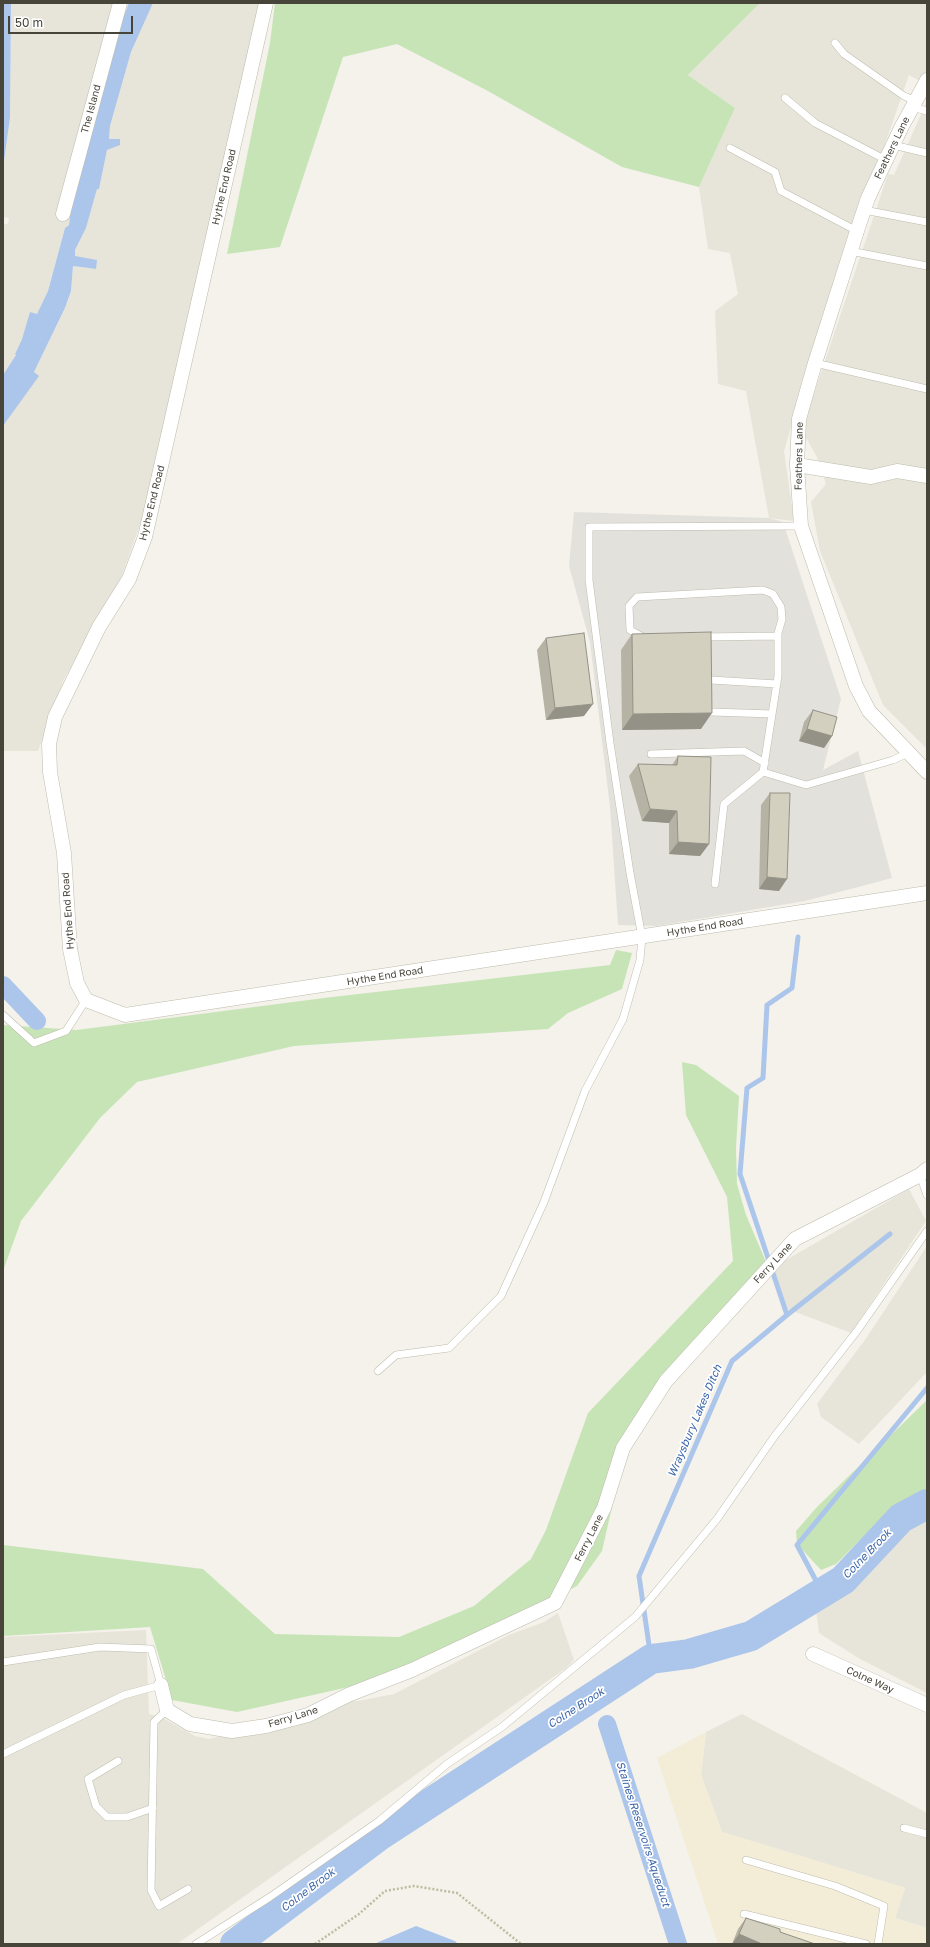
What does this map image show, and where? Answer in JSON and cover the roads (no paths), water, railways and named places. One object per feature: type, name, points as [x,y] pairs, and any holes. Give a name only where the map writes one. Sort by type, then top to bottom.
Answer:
[{"type":"street","name":"The Island","points":[[63,214],[120,3]]},
{"type":"street","name":"Hythe End Road","points":[[266,3],[145,537],[128,579],[99,627],[55,717],[49,744],[50,772],[64,853],[70,949],[77,983],[86,1000],[125,1015],[927,893]]},
{"type":"street","name":"Feathers Lane","points":[[927,80],[886,160],[864,210],[850,251],[799,419],[797,465],[801,526],[856,686],[869,711],[927,772]]},
{"type":"street","points":[[797,465],[871,477],[897,471],[927,476]]},
{"type":"street","name":"Ferry Lane","points":[[167,1710],[190,1724],[232,1731],[266,1726],[308,1715],[348,1695],[412,1670],[555,1603],[604,1508],[623,1448],[666,1381],[795,1239],[924,1172]]},
{"type":"street","name":"Colne Way","points":[[812,1654],[927,1705]]},
{"type":"street","points":[[161,1685],[167,1710]]},
{"type":"lane","points":[[835,43],[844,54],[914,104],[927,111]]},
{"type":"lane","points":[[785,98],[815,123],[886,160]]},
{"type":"lane","points":[[893,146],[927,153]]},
{"type":"lane","points":[[730,148],[775,172],[781,191],[857,231]]},
{"type":"lane","points":[[864,210],[927,222]]},
{"type":"lane","points":[[850,251],[927,266]]},
{"type":"lane","points":[[815,363],[927,389]]},
{"type":"lane","points":[[378,1371],[396,1355],[449,1348],[501,1296],[544,1202],[585,1091],[623,1019],[640,960],[642,937],[630,873],[609,735],[589,580],[589,527],[801,526]]},
{"type":"lane","points":[[650,637],[642,638],[630,630],[630,606],[637,597],[763,590],[773,594],[781,607],[782,620],[778,636],[777,684],[763,772],[724,804],[715,884]]},
{"type":"lane","points":[[698,637],[778,636]]},
{"type":"lane","points":[[711,680],[777,684]]},
{"type":"lane","points":[[712,712],[772,714]]},
{"type":"lane","points":[[651,754],[744,751],[765,763]]},
{"type":"lane","points":[[763,772],[806,785],[893,760],[908,752]]},
{"type":"lane","points":[[3,1015],[34,1043],[66,1031],[86,1000]]},
{"type":"lane","points":[[924,1172],[927,1195]]},
{"type":"lane","points":[[196,1944],[270,1897],[379,1821],[448,1764],[502,1727],[635,1617],[717,1519],[774,1437],[857,1331],[927,1231]]},
{"type":"lane","points":[[3,1662],[100,1647],[151,1649],[161,1685],[124,1695],[3,1754]]},
{"type":"lane","points":[[167,1710],[158,1716],[154,1722],[151,1890],[159,1906],[188,1889]]},
{"type":"lane","points":[[118,1761],[88,1779],[96,1806],[107,1817],[127,1817],[153,1808]]},
{"type":"lane","points":[[904,1828],[927,1834]]},
{"type":"lane","points":[[746,1860],[835,1886],[884,1906],[878,1944]]},
{"type":"lane","points":[[744,1914],[866,1944]]},
{"type":"water","points":[[3,3],[11,3],[10,118],[3,168]]},
{"type":"water","points":[[129,3],[153,3],[131,52],[110,126],[109,139],[120,139],[120,145],[107,150],[99,189],[97,189],[86,228],[75,250],[75,256],[97,260],[96,269],[73,266],[71,291],[65,308],[34,372],[39,376],[3,426],[3,375],[16,355],[15,354],[22,339],[30,312],[37,314],[48,291],[65,228],[69,225],[72,199],[121,23]]},
{"type":"water","points":[[416,1926],[455,1941],[458,1944],[374,1944]]},
{"type":"waterway","points":[[787,1315],[740,1174],[747,1088],[763,1078],[767,1005],[792,988],[798,937]]},
{"type":"waterway","name":"Staines Reservoirs Aqueduct","points":[[3,985],[37,1021]]},
{"type":"waterway","name":"Wraysbury Lakes Ditch","points":[[651,1659],[639,1576],[732,1361],[787,1315],[890,1234]]},
{"type":"waterway","points":[[822,1592],[797,1545],[927,1388]]},
{"type":"waterway","name":"Colne Brook","points":[[235,1944],[379,1836],[651,1659],[689,1654],[751,1636],[843,1580],[901,1518],[927,1504]]},
{"type":"waterway","name":"Staines Reservoirs Aqueduct","points":[[607,1724],[678,1944]]}]
